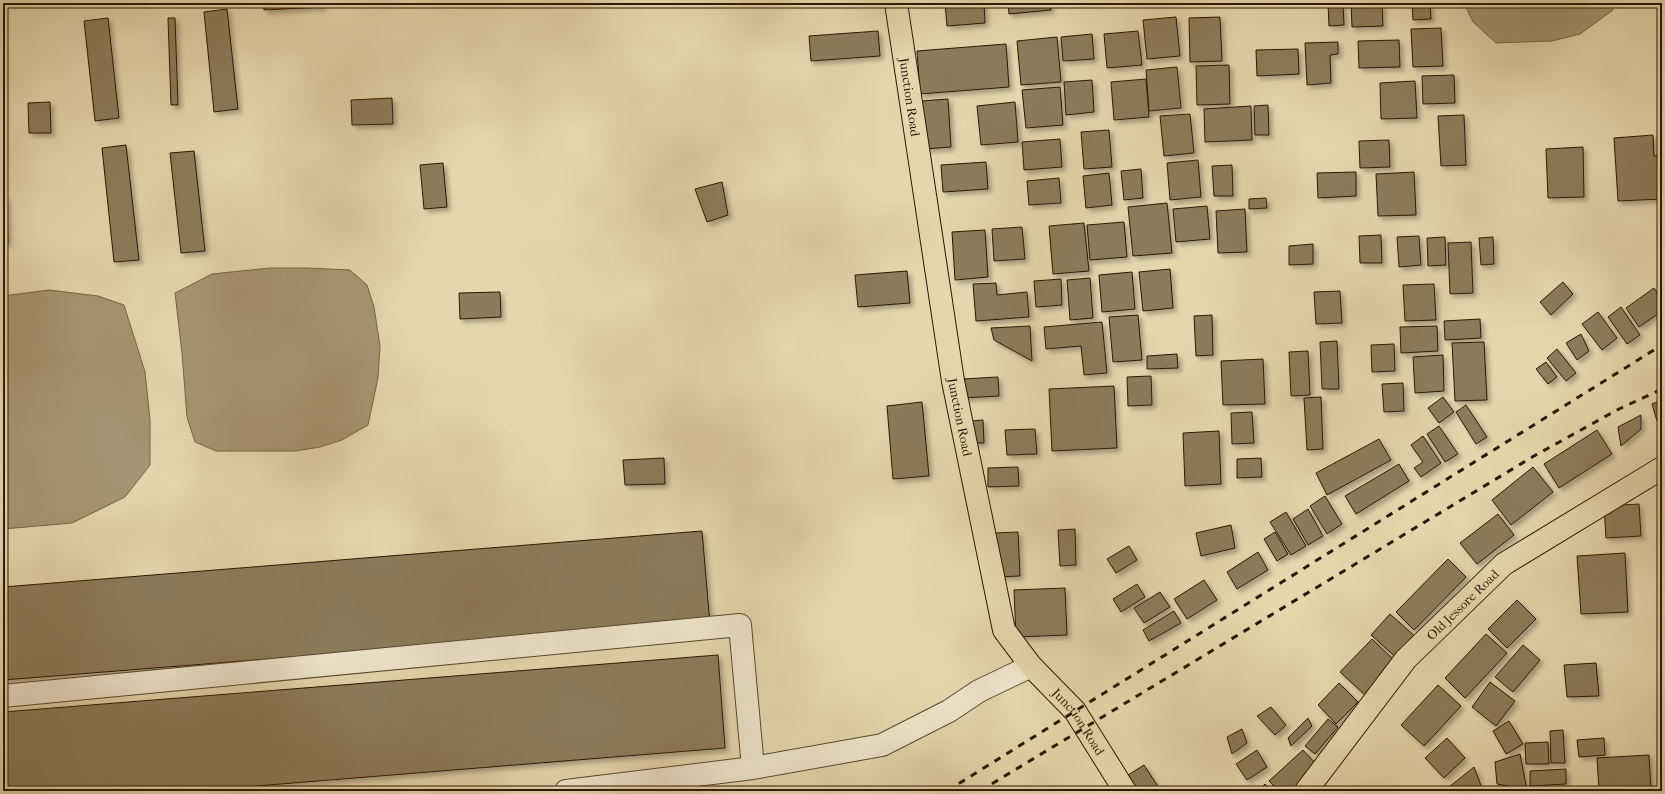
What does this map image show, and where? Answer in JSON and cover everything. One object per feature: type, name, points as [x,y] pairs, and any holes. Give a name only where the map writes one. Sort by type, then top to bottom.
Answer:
[{"type":"main road","name":"Junction Road","points":[[896,3],[953,381],[1004,630],[1031,666],[1075,711],[1125,791]]},
{"type":"main road","name":"Old Jessore Road","points":[[1306,791],[1406,660],[1504,564],[1662,468]]},
{"type":"lane","points":[[3,696],[740,625],[754,768]]},
{"type":"lane","points":[[566,791],[754,768],[882,745],[949,711],[979,691],[1031,666]]},
{"type":"shaded area","points":[[1464,3],[1612,3],[1613,10],[1580,34],[1552,41],[1496,43],[1473,22]]},
{"type":"shaded area","points":[[270,268],[350,270],[367,285],[374,307],[380,346],[378,378],[368,425],[342,440],[320,447],[296,451],[216,451],[195,442],[187,417],[175,293],[212,274]]},
{"type":"shaded area","points":[[49,290],[98,296],[124,305],[145,372],[150,420],[150,465],[125,497],[72,523],[3,529],[3,296]]},
{"type":"building","points":[[264,3],[323,3],[323,7],[264,10]]},
{"type":"building","points":[[945,3],[984,3],[985,23],[947,26]]},
{"type":"building","points":[[1008,3],[1050,3],[1051,10],[1009,14]]},
{"type":"building","points":[[1328,3],[1343,3],[1344,25],[1329,26]]},
{"type":"building","points":[[1351,3],[1382,3],[1383,26],[1352,27]]},
{"type":"building","points":[[1412,3],[1430,3],[1431,19],[1413,20]]},
{"type":"building","points":[[227,9],[238,109],[214,112],[204,12]]},
{"type":"building","points":[[1176,17],[1180,56],[1147,59],[1143,20]]},
{"type":"building","points":[[1220,17],[1222,61],[1190,62],[1189,18]]},
{"type":"building","points":[[108,18],[119,118],[95,121],[84,21]]},
{"type":"building","points":[[168,18],[175,18],[178,105],[171,105]]},
{"type":"building","points":[[1441,28],[1443,66],[1413,67],[1411,29]]},
{"type":"building","points":[[878,31],[880,56],[811,61],[809,36]]},
{"type":"building","points":[[1138,31],[1142,65],[1107,68],[1104,34]]},
{"type":"building","points":[[1092,34],[1094,59],[1063,61],[1061,37]]},
{"type":"building","points":[[1057,37],[1061,82],[1021,85],[1017,41]]},
{"type":"building","points":[[1399,40],[1400,67],[1359,68],[1358,41]]},
{"type":"building","points":[[1338,42],[1338,54],[1330,55],[1331,83],[1307,85],[1305,43]]},
{"type":"building","points":[[1006,44],[1009,87],[920,94],[917,51]]},
{"type":"building","points":[[1298,49],[1299,74],[1257,76],[1256,50]]},
{"type":"building","points":[[1229,65],[1230,104],[1197,105],[1196,66]]},
{"type":"building","points":[[1177,67],[1181,108],[1149,111],[1146,70]]},
{"type":"building","points":[[1454,75],[1455,103],[1423,104],[1422,76]]},
{"type":"building","points":[[1146,79],[1149,117],[1114,120],[1111,82]]},
{"type":"building","points":[[1092,80],[1094,112],[1066,115],[1064,82]]},
{"type":"building","points":[[1415,81],[1417,118],[1381,119],[1380,83]]},
{"type":"building","points":[[1060,87],[1063,125],[1026,128],[1022,90]]},
{"type":"building","points":[[392,98],[393,124],[352,125],[351,100]]},
{"type":"building","points":[[948,99],[951,147],[925,149],[922,101]]},
{"type":"building","points":[[50,102],[51,133],[29,133],[28,103]]},
{"type":"building","points":[[1015,102],[1018,142],[981,145],[977,106]]},
{"type":"building","points":[[1268,105],[1269,135],[1255,135],[1254,106]]},
{"type":"building","points":[[1251,106],[1252,140],[1205,142],[1204,109]]},
{"type":"building","points":[[1190,114],[1194,153],[1164,156],[1160,116]]},
{"type":"building","points":[[1464,115],[1466,165],[1441,166],[1438,116]]},
{"type":"building","points":[[1109,130],[1112,167],[1084,169],[1081,132]]},
{"type":"building","points":[[1653,135],[1654,156],[1662,155],[1662,199],[1618,201],[1614,138]]},
{"type":"building","points":[[1060,139],[1062,167],[1024,170],[1022,142]]},
{"type":"building","points":[[1389,140],[1390,167],[1360,168],[1359,141]]},
{"type":"building","points":[[126,145],[139,260],[114,262],[102,148]]},
{"type":"building","points":[[1583,147],[1584,197],[1548,198],[1546,149]]},
{"type":"building","points":[[194,151],[205,251],[181,253],[170,153]]},
{"type":"building","points":[[1198,160],[1201,197],[1170,200],[1167,163]]},
{"type":"building","points":[[986,162],[988,189],[943,192],[941,165]]},
{"type":"building","points":[[443,163],[447,207],[424,209],[420,165]]},
{"type":"building","points":[[1232,165],[1233,196],[1214,196],[1212,166]]},
{"type":"building","points":[[1141,169],[1143,198],[1124,200],[1121,171]]},
{"type":"building","points":[[1356,172],[1356,196],[1318,198],[1317,173]]},
{"type":"building","points":[[1414,172],[1416,215],[1378,216],[1376,174]]},
{"type":"building","points":[[1109,173],[1112,205],[1086,208],[1083,176]]},
{"type":"building","points":[[1059,178],[1061,203],[1029,205],[1027,181]]},
{"type":"building","points":[[722,182],[728,215],[707,222],[695,189]]},
{"type":"building","points":[[6,196],[8,243],[3,243],[3,197]]},
{"type":"building","points":[[1266,198],[1267,208],[1249,209],[1249,199]]},
{"type":"building","points":[[1167,203],[1172,253],[1133,256],[1128,207]]},
{"type":"building","points":[[1207,206],[1210,239],[1176,242],[1173,209]]},
{"type":"building","points":[[1245,209],[1247,252],[1218,253],[1216,211]]},
{"type":"building","points":[[1124,222],[1127,257],[1090,260],[1087,225]]},
{"type":"building","points":[[1084,223],[1089,271],[1053,274],[1049,226]]},
{"type":"building","points":[[1022,227],[1025,259],[994,261],[992,229]]},
{"type":"building","points":[[985,230],[988,277],[955,280],[952,232]]},
{"type":"building","points":[[1381,235],[1382,263],[1360,263],[1359,236]]},
{"type":"building","points":[[1419,236],[1421,265],[1399,267],[1397,237]]},
{"type":"building","points":[[1445,237],[1446,265],[1428,266],[1427,238]]},
{"type":"building","points":[[1493,237],[1494,264],[1481,265],[1479,238]]},
{"type":"building","points":[[1471,242],[1473,293],[1450,294],[1448,243]]},
{"type":"building","points":[[1313,244],[1313,264],[1289,265],[1289,246]]},
{"type":"building","points":[[1170,269],[1173,308],[1143,311],[1139,272]]},
{"type":"building","points":[[907,271],[910,303],[858,307],[855,275]]},
{"type":"building","points":[[1132,272],[1135,309],[1102,312],[1099,275]]},
{"type":"building","points":[[1090,278],[1093,318],[1070,320],[1067,280]]},
{"type":"building","points":[[1061,279],[1062,305],[1036,307],[1034,281]]},
{"type":"building","points":[[1563,282],[1573,294],[1551,315],[1540,302]]},
{"type":"building","points":[[996,283],[997,295],[1027,292],[1029,317],[976,321],[973,284]]},
{"type":"building","points":[[1434,284],[1436,320],[1405,321],[1403,285]]},
{"type":"building","points":[[1654,288],[1662,300],[1662,311],[1639,327],[1626,308]]},
{"type":"building","points":[[1340,291],[1342,323],[1316,324],[1314,292]]},
{"type":"building","points":[[500,292],[501,317],[460,319],[459,293]]},
{"type":"building","points":[[1621,307],[1640,335],[1627,344],[1608,317]]},
{"type":"building","points":[[1598,312],[1617,338],[1602,350],[1582,324]]},
{"type":"building","points":[[1138,315],[1142,360],[1113,362],[1109,317]]},
{"type":"building","points":[[1212,315],[1213,355],[1196,356],[1194,316]]},
{"type":"building","points":[[1480,319],[1481,338],[1445,340],[1444,321]]},
{"type":"building","points":[[1102,322],[1107,373],[1084,375],[1081,346],[1046,349],[1044,327]]},
{"type":"building","points":[[1030,326],[1032,361],[994,340],[991,328]]},
{"type":"building","points":[[1437,326],[1438,351],[1401,353],[1400,327]]},
{"type":"building","points":[[1581,334],[1589,351],[1577,360],[1566,343]]},
{"type":"building","points":[[1337,341],[1339,389],[1322,389],[1320,342]]},
{"type":"building","points":[[1484,342],[1487,400],[1455,401],[1452,343]]},
{"type":"building","points":[[1394,344],[1395,371],[1372,372],[1371,345]]},
{"type":"building","points":[[1557,349],[1576,373],[1566,381],[1547,358]]},
{"type":"building","points":[[1308,351],[1310,395],[1291,396],[1289,352]]},
{"type":"building","points":[[1177,354],[1178,368],[1147,369],[1147,356]]},
{"type":"building","points":[[1443,355],[1444,391],[1415,393],[1413,357]]},
{"type":"building","points":[[1263,359],[1265,404],[1223,405],[1221,361]]},
{"type":"building","points":[[1546,362],[1557,377],[1548,384],[1536,369]]},
{"type":"building","points":[[1151,376],[1152,405],[1128,406],[1127,377]]},
{"type":"building","points":[[998,377],[999,396],[963,398],[963,379]]},
{"type":"building","points":[[1403,383],[1404,411],[1384,412],[1382,384]]},
{"type":"building","points":[[1114,386],[1117,448],[1052,451],[1049,389]]},
{"type":"building","points":[[1321,397],[1323,449],[1307,450],[1304,398]]},
{"type":"building","points":[[1443,397],[1454,412],[1439,423],[1428,408]]},
{"type":"building","points":[[1662,400],[1662,418],[1657,421],[1652,404]]},
{"type":"building","points":[[922,402],[929,476],[893,479],[887,406]]},
{"type":"building","points":[[1466,405],[1487,437],[1476,444],[1456,412]]},
{"type":"building","points":[[1252,412],[1254,443],[1232,444],[1231,413]]},
{"type":"building","points":[[1641,415],[1641,429],[1621,446],[1618,427]]},
{"type":"building","points":[[983,420],[984,443],[972,443],[971,421]]},
{"type":"building","points":[[1439,426],[1458,454],[1445,462],[1427,434]]},
{"type":"building","points":[[1035,429],[1037,454],[1007,455],[1005,430]]},
{"type":"building","points":[[1597,430],[1612,454],[1559,488],[1544,464]]},
{"type":"building","points":[[1219,431],[1221,484],[1185,486],[1183,433]]},
{"type":"building","points":[[1423,436],[1441,463],[1421,477],[1414,468],[1423,462],[1411,445]]},
{"type":"building","points":[[1379,439],[1391,460],[1327,495],[1316,473]]},
{"type":"building","points":[[664,458],[665,484],[625,485],[623,460]]},
{"type":"building","points":[[1261,458],[1262,477],[1237,478],[1237,459]]},
{"type":"building","points":[[1399,464],[1409,481],[1356,514],[1345,496]]},
{"type":"building","points":[[1018,467],[1019,486],[988,487],[988,468]]},
{"type":"building","points":[[1533,467],[1553,492],[1511,525],[1492,500]]},
{"type":"building","points":[[1325,496],[1342,524],[1327,534],[1310,506]]},
{"type":"building","points":[[1639,504],[1641,536],[1606,538],[1604,506]]},
{"type":"building","points":[[1308,509],[1323,536],[1308,545],[1293,519]]},
{"type":"building","points":[[1286,512],[1306,546],[1291,555],[1270,522]]},
{"type":"building","points":[[1498,514],[1514,535],[1477,564],[1460,543]]},
{"type":"building","points":[[1231,525],[1235,548],[1201,556],[1196,533]]},
{"type":"building","points":[[1075,529],[1076,565],[1060,566],[1058,530]]},
{"type":"building","points":[[702,531],[710,624],[3,680],[3,587]]},
{"type":"building","points":[[1018,532],[1020,576],[996,577],[994,533]]},
{"type":"building","points":[[1275,532],[1288,554],[1277,561],[1264,539]]},
{"type":"building","points":[[1129,546],[1137,560],[1116,573],[1107,559]]},
{"type":"building","points":[[1258,552],[1268,570],[1237,589],[1227,572]]},
{"type":"building","points":[[1625,553],[1628,612],[1581,614],[1577,556]]},
{"type":"building","points":[[1448,559],[1466,577],[1414,630],[1396,612]]},
{"type":"building","points":[[1204,580],[1217,600],[1187,619],[1174,599]]},
{"type":"building","points":[[1137,584],[1145,597],[1121,612],[1113,599]]},
{"type":"building","points":[[1065,588],[1067,635],[1016,637],[1014,590]]},
{"type":"building","points":[[1160,592],[1170,607],[1144,623],[1134,608]]},
{"type":"building","points":[[1517,600],[1536,619],[1507,648],[1488,629]]},
{"type":"building","points":[[1174,611],[1181,623],[1149,641],[1143,630]]},
{"type":"building","points":[[1390,614],[1418,639],[1399,660],[1371,635]]},
{"type":"building","points":[[1486,634],[1507,653],[1465,698],[1445,678]]},
{"type":"building","points":[[1372,639],[1396,662],[1365,695],[1340,672]]},
{"type":"building","points":[[1523,645],[1540,660],[1513,692],[1495,677]]},
{"type":"building","points":[[718,655],[725,748],[194,791],[3,791],[3,712]]},
{"type":"building","points":[[1596,663],[1599,696],[1567,697],[1564,665]]},
{"type":"building","points":[[1490,682],[1515,701],[1496,726],[1472,707]]},
{"type":"building","points":[[1339,683],[1358,702],[1336,724],[1318,705]]},
{"type":"building","points":[[1438,685],[1461,706],[1424,746],[1401,725]]},
{"type":"building","points":[[1271,707],[1286,725],[1275,735],[1257,716]]},
{"type":"building","points":[[1308,718],[1312,726],[1291,746],[1288,738]]},
{"type":"building","points":[[1328,719],[1338,727],[1315,754],[1305,746]]},
{"type":"building","points":[[1509,721],[1523,744],[1506,754],[1493,731]]},
{"type":"building","points":[[1242,729],[1247,743],[1232,754],[1227,737]]},
{"type":"building","points":[[1563,730],[1565,763],[1551,763],[1550,731]]},
{"type":"building","points":[[1447,738],[1465,758],[1444,778],[1425,758]]},
{"type":"building","points":[[1604,738],[1605,755],[1579,757],[1577,740]]},
{"type":"building","points":[[1548,742],[1549,764],[1526,764],[1525,743]]},
{"type":"building","points":[[1257,750],[1267,767],[1247,780],[1236,764]]},
{"type":"building","points":[[1303,750],[1318,766],[1292,791],[1279,791],[1269,781]]},
{"type":"building","points":[[1520,754],[1527,790],[1497,784],[1495,762]]},
{"type":"building","points":[[1649,755],[1651,791],[1599,791],[1597,758]]},
{"type":"building","points":[[1144,765],[1161,791],[1138,791],[1128,775]]},
{"type":"building","points":[[1474,767],[1483,791],[1444,791]]},
{"type":"building","points":[[1566,769],[1566,784],[1530,786],[1530,771]]},
{"type":"building","points":[[1265,784],[1271,791],[1258,791]]},
{"type":"railway","points":[[947,791],[1662,345]]},
{"type":"railway","points":[[980,791],[1534,456],[1617,410],[1662,389]]}]
